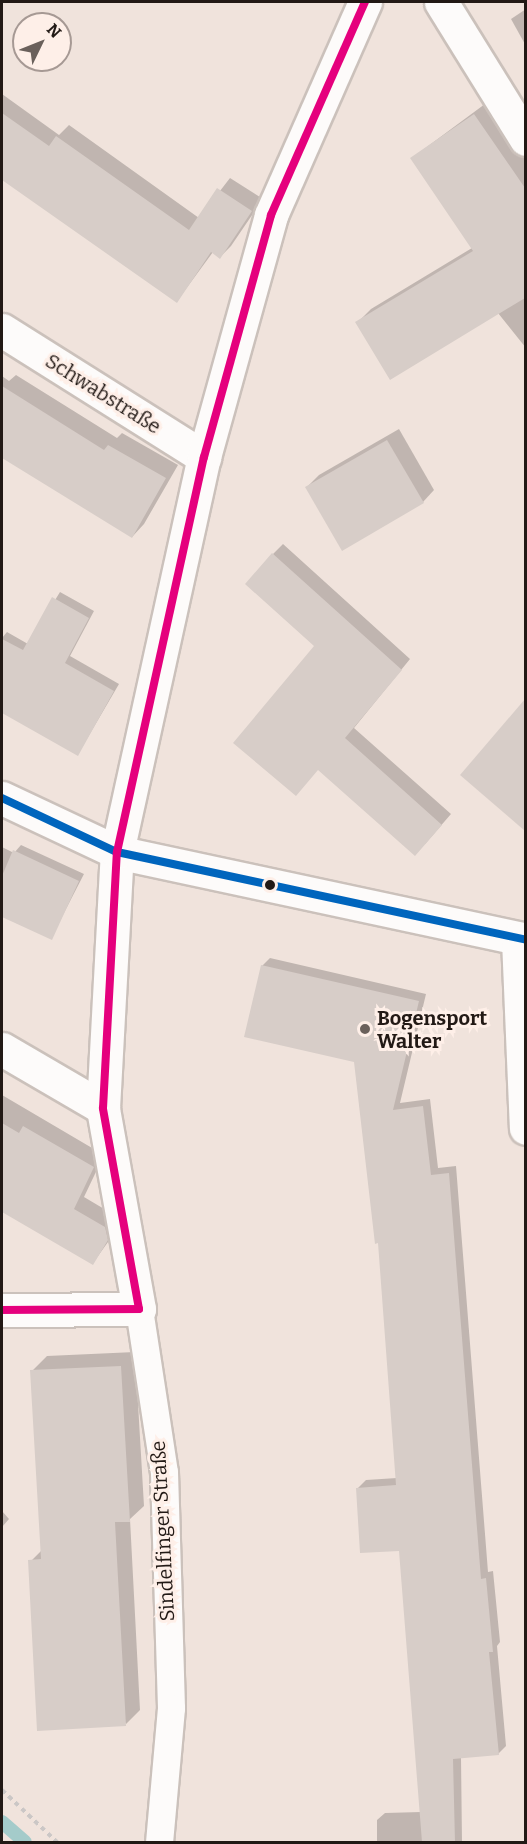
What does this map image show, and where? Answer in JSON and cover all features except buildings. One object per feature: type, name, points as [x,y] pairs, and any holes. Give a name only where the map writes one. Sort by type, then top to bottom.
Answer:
[{"type":"street","name":"Sindelfinger Straße","points":[[139,1309],[103,1108],[117,852],[204,457],[272,215],[365,2]]},
{"type":"street","points":[[441,2],[525,139]]},
{"type":"street","name":"Schwabstraße","points":[[2,330],[204,457]]},
{"type":"street","points":[[2,798],[117,852],[521,940],[525,1128]]},
{"type":"street","points":[[2,1049],[103,1108]]},
{"type":"street","points":[[2,1310],[139,1309]]},
{"type":"lane","name":"Sindelfinger Straße","points":[[139,1309],[164,1472],[171,1708],[159,1842]]},
{"type":"path","points":[[2,1790],[57,1842]]},
{"type":"waterway","points":[[2,1822],[25,1842]]},
{"type":"transit line","points":[[2,1310],[139,1309],[103,1108],[117,852],[204,457],[271,215],[365,2]]},
{"type":"transit line","points":[[2,798],[117,852],[526,940]]},
{"type":"place","name":"Bogensport Walter","points":[[365,1029]]}]
